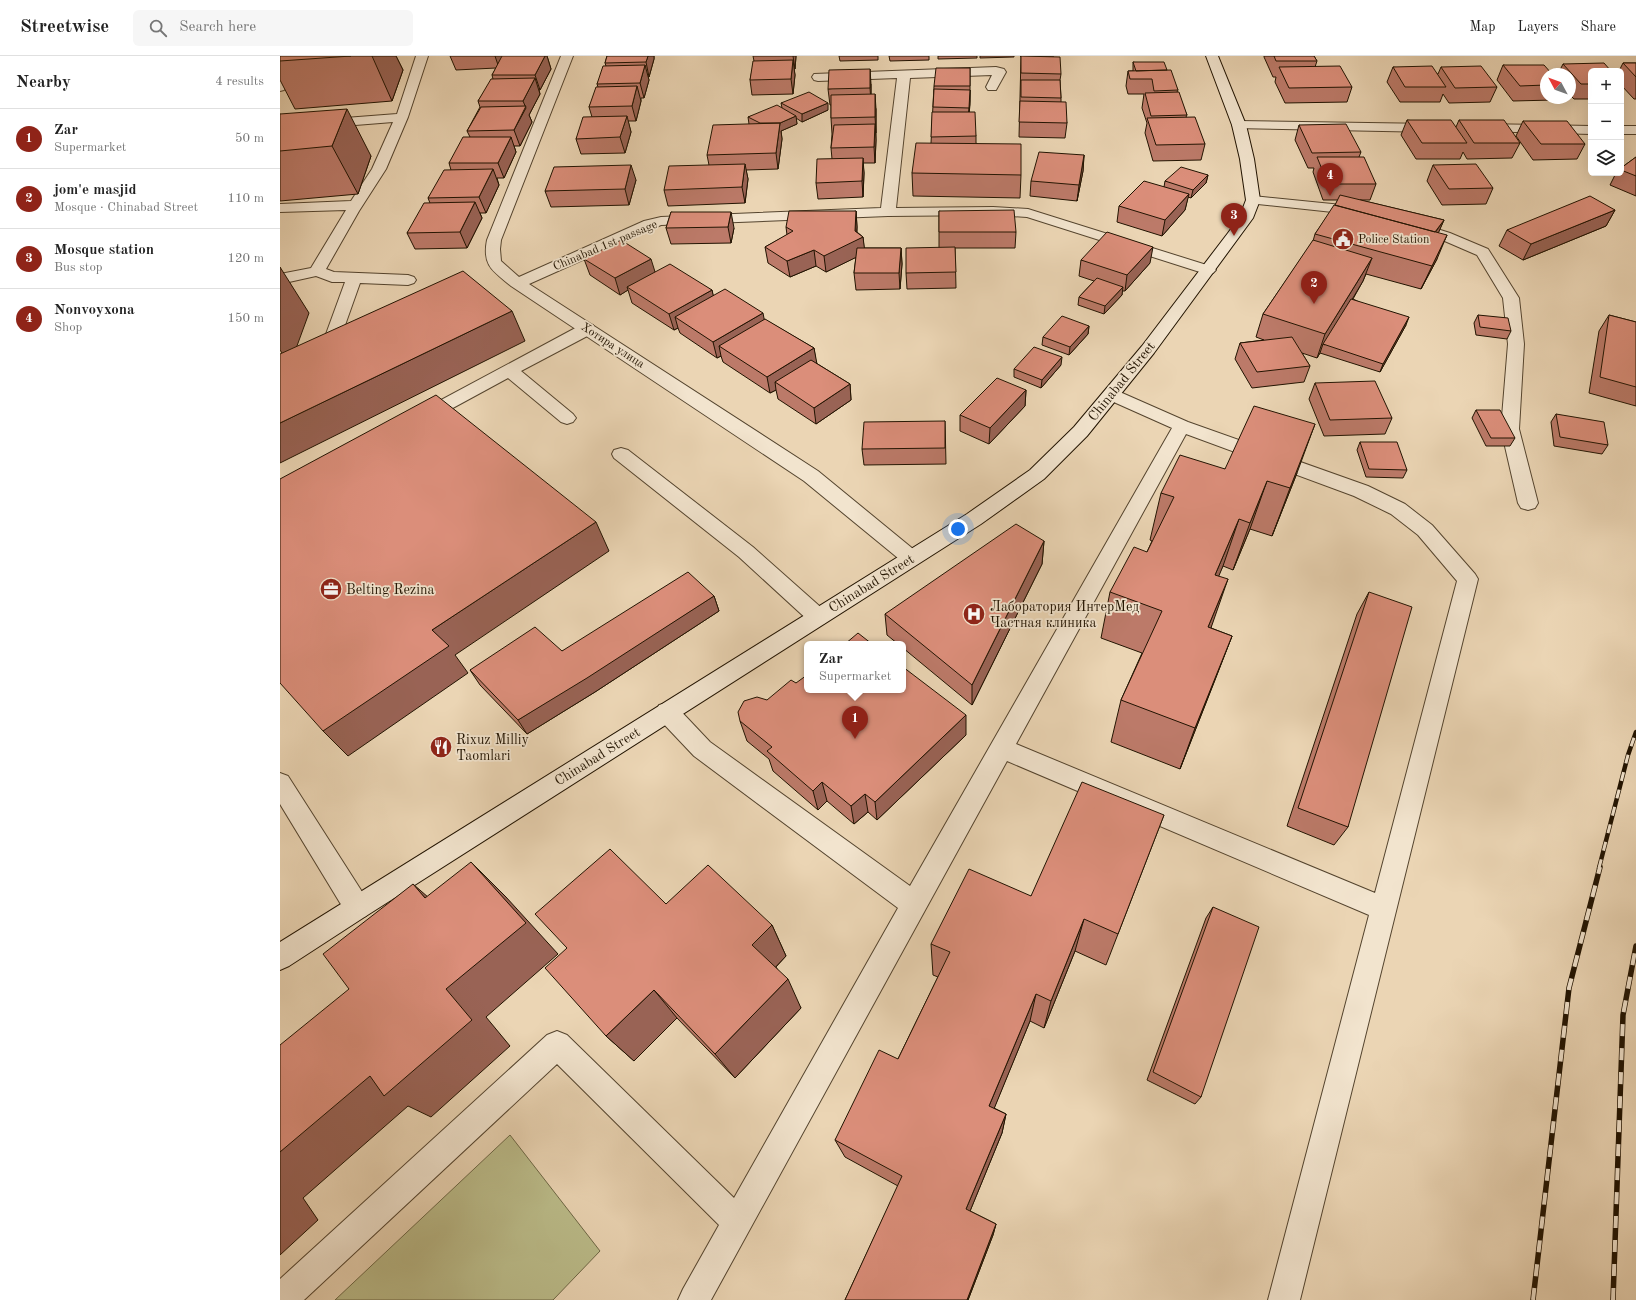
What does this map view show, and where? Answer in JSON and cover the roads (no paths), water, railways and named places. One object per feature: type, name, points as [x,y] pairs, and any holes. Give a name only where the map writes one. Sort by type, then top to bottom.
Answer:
[{"type":"street","points":[[280,87],[291,56]]},
{"type":"street","points":[[317,271],[355,205],[379,169],[402,117],[422,56]]},
{"type":"street","name":"Хотира улица","points":[[567,56],[492,247],[491,254],[494,264],[517,283],[811,476],[911,558]]},
{"type":"street","points":[[1212,56],[1238,125],[1247,159],[1253,200],[1342,209],[1372,216]]},
{"type":"street","points":[[818,77],[1000,72],[992,87]]},
{"type":"street","points":[[888,212],[904,74]]},
{"type":"street","points":[[280,127],[402,117]]},
{"type":"street","points":[[1238,125],[1450,128]]},
{"type":"street","points":[[1465,128],[1588,130]]},
{"type":"street","points":[[1624,130],[1636,130]]},
{"type":"street","name":"Chinabad Street","points":[[280,957],[974,519],[1038,473],[1056,458],[1113,395],[1246,218],[1253,200]]},
{"type":"street","points":[[280,208],[355,205]]},
{"type":"street","name":"Chinabad 1st passage","points":[[517,283],[649,224],[660,221],[888,212],[993,211],[1028,213],[1208,270]]},
{"type":"street","points":[[1402,222],[1445,236],[1483,252],[1512,298],[1516,344],[1510,429],[1528,502]]},
{"type":"street","points":[[280,279],[317,271],[332,277],[408,280]]},
{"type":"street","points":[[330,345],[354,278]]},
{"type":"street","points":[[405,426],[587,329]]},
{"type":"street","points":[[509,370],[567,418]]},
{"type":"street","points":[[1113,395],[1182,426],[1361,491],[1398,509],[1425,530],[1468,579],[1284,1300]]},
{"type":"street","points":[[694,1300],[1182,426]]},
{"type":"street","points":[[621,454],[746,552],[818,617]]},
{"type":"street","points":[[667,712],[702,749],[914,904]]},
{"type":"street","points":[[1001,748],[1384,909]]},
{"type":"street","points":[[280,783],[357,907]]},
{"type":"street","points":[[281,1300],[557,1045],[737,1222]]},
{"type":"railway","points":[[1599,868],[1628,755],[1636,732]]},
{"type":"railway","points":[[1533,1300],[1569,988],[1600,867]]},
{"type":"railway","points":[[1613,1300],[1623,1015],[1636,946]]},
{"type":"place","name":"Nonvoyxona","points":[[1330,196]]},
{"type":"place","name":"Mosque station","points":[[1234,236]]},
{"type":"place","name":"Police Station","points":[[1343,239]]},
{"type":"place","name":"jom'e masjid","points":[[1314,304]]},
{"type":"place","name":"Belting Rezina","points":[[331,589]]},
{"type":"place","name":"Лаборатория ИнтерМед Частная клиника","points":[[974,614]]},
{"type":"place","name":"Zar","points":[[855,739]]},
{"type":"place","name":"Rixuz Milliy Taomlari","points":[[441,747]]}]
